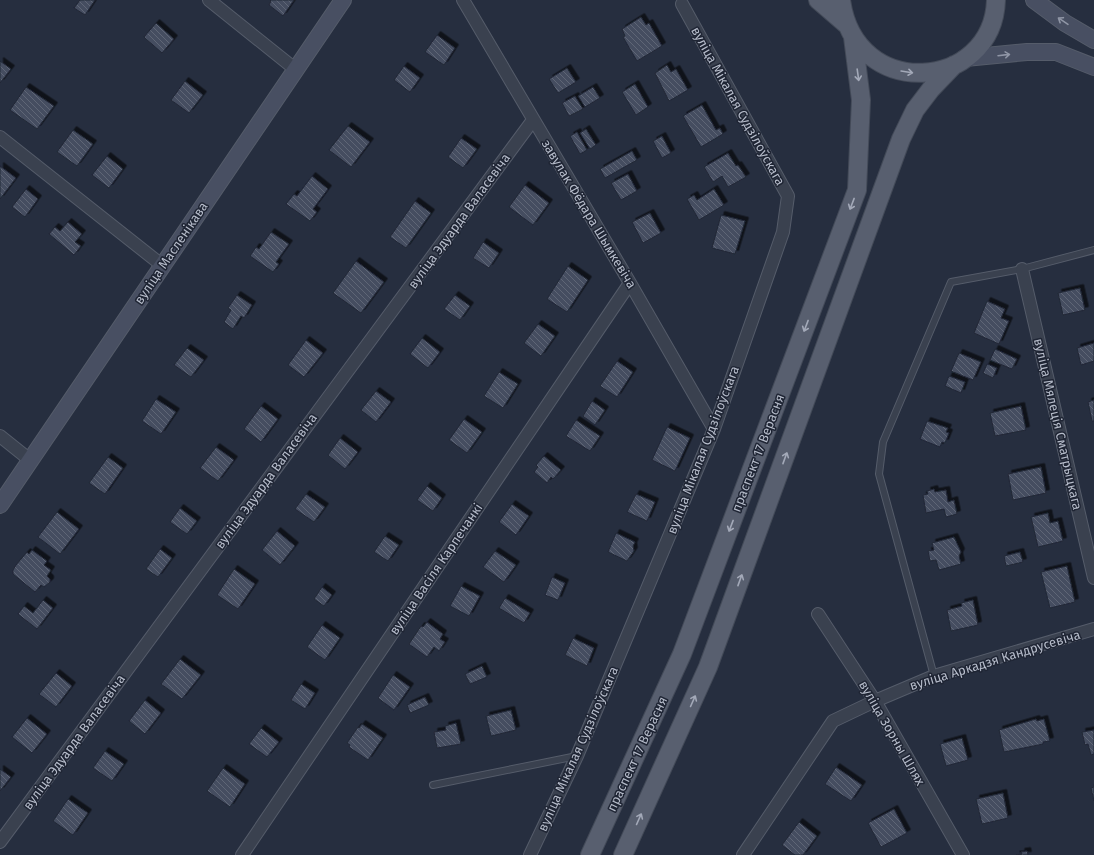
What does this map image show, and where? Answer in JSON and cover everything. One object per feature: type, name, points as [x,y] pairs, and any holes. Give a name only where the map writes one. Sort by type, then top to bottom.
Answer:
[{"type":"main road","name":"вуліца Масленікава","points":[[0,505],[343,0]]},
{"type":"main road","points":[[818,0],[850,31],[869,56],[880,63],[898,70],[917,74],[929,73],[959,62],[1027,52],[1056,52],[1094,67]]},
{"type":"main road","name":"праспект 17 Верасня","points":[[590,855],[682,654],[857,190],[861,100],[850,31],[841,0]]},
{"type":"main road","name":"праспект 17 Верасня","points":[[623,855],[708,667],[901,139],[915,110],[931,89],[978,45],[989,29],[996,0]]},
{"type":"main road","points":[[1034,0],[1065,23],[1094,40]]},
{"type":"street","points":[[209,0],[295,69]]},
{"type":"street","name":"завулак Фёдара Шымкевіча","points":[[463,0],[630,283],[714,429]]},
{"type":"street","name":"вуліца Мікалая Судзілоўскага","points":[[530,855],[577,756],[714,429],[783,232],[788,196],[682,4]]},
{"type":"street","name":"вуліца Эдуарда Валасевіча","points":[[0,842],[533,120]]},
{"type":"street","points":[[0,137],[163,266]]},
{"type":"street","name":"вуліца Мялеція Сматрыцкага","points":[[1022,269],[1094,578]]},
{"type":"street","name":"вуліца Васіля Карпечанкі","points":[[242,855],[630,283]]},
{"type":"street","points":[[0,436],[30,460]]},
{"type":"street","name":"вуліца Зорны Шлях","points":[[818,614],[875,701],[963,855]]},
{"type":"street","name":"вуліца Аркадзя Кандрусевіча","points":[[875,701],[934,676],[1094,629]]},
{"type":"street","points":[[743,855],[833,721],[875,701]]},
{"type":"lane","points":[[934,676],[879,474],[883,442],[951,282],[1022,269],[1094,250]]},
{"type":"lane","points":[[433,785],[577,756]]},
{"type":"building","points":[[80,0],[95,0],[85,15],[74,8]]},
{"type":"building","points":[[270,0],[294,0],[283,16],[269,5]]},
{"type":"building","points":[[641,17],[646,25],[649,23],[662,46],[637,61],[623,37],[625,36],[622,29]]},
{"type":"building","points":[[156,23],[174,39],[162,53],[144,37]]},
{"type":"building","points":[[437,35],[455,48],[444,65],[425,52]]},
{"type":"building","points":[[0,61],[11,69],[0,83]]},
{"type":"building","points":[[667,65],[671,72],[676,69],[688,90],[669,101],[655,73]]},
{"type":"building","points":[[404,66],[420,78],[410,92],[394,80]]},
{"type":"building","points":[[567,68],[576,82],[558,93],[549,79]]},
{"type":"building","points":[[185,81],[203,95],[189,113],[171,100]]},
{"type":"building","points":[[635,84],[648,107],[636,115],[622,92]]},
{"type":"building","points":[[26,87],[54,106],[37,129],[10,110]]},
{"type":"building","points":[[593,87],[600,98],[585,107],[578,96]]},
{"type":"building","points":[[575,96],[583,109],[569,116],[562,103]]},
{"type":"building","points":[[702,105],[716,130],[720,128],[723,134],[701,147],[683,116]]},
{"type":"building","points":[[348,126],[370,142],[351,167],[329,150]]},
{"type":"building","points":[[586,129],[596,145],[590,149],[580,133]]},
{"type":"building","points":[[73,130],[93,144],[77,166],[57,152]]},
{"type":"building","points":[[577,132],[587,150],[580,154],[570,136]]},
{"type":"building","points":[[662,136],[671,153],[662,158],[653,141]]},
{"type":"building","points":[[461,138],[477,149],[463,168],[448,157]]},
{"type":"building","points":[[632,151],[637,160],[605,178],[600,169]]},
{"type":"building","points":[[728,153],[736,166],[738,165],[746,177],[728,187],[722,176],[713,182],[704,167]]},
{"type":"building","points":[[107,156],[123,169],[109,188],[92,175]]},
{"type":"building","points":[[0,166],[16,178],[0,199]]},
{"type":"building","points":[[628,174],[637,191],[621,200],[611,183]]},
{"type":"building","points":[[312,176],[328,189],[313,209],[317,212],[310,221],[286,204],[294,194],[297,196]]},
{"type":"building","points":[[525,185],[549,203],[533,225],[509,207]]},
{"type":"building","points":[[26,189],[38,199],[25,217],[12,207]]},
{"type":"building","points":[[714,189],[724,205],[699,220],[687,199],[694,195],[697,200]]},
{"type":"building","points":[[415,201],[431,213],[406,248],[390,237]]},
{"type":"building","points":[[650,213],[661,233],[643,243],[632,222]]},
{"type":"building","points":[[721,215],[745,221],[735,254],[712,248]]},
{"type":"building","points":[[68,222],[82,234],[75,242],[81,246],[74,255],[49,234],[55,227],[60,231]]},
{"type":"building","points":[[271,232],[289,244],[276,262],[279,264],[273,272],[250,256],[256,247],[259,249]]},
{"type":"building","points":[[483,242],[499,253],[489,268],[473,258]]},
{"type":"building","points":[[356,261],[384,282],[361,313],[333,293]]},
{"type":"building","points":[[568,266],[588,280],[567,312],[547,299]]},
{"type":"building","points":[[1080,288],[1085,310],[1063,315],[1058,293]]},
{"type":"building","points":[[237,295],[252,305],[244,318],[241,316],[233,329],[224,322],[231,310],[228,308]]},
{"type":"building","points":[[455,295],[470,306],[460,320],[444,309]]},
{"type":"building","points":[[987,301],[1005,309],[1001,318],[1009,321],[999,344],[974,333]]},
{"type":"building","points":[[538,324],[555,336],[541,356],[524,343]]},
{"type":"building","points":[[422,338],[440,352],[428,368],[410,354]]},
{"type":"building","points":[[306,340],[323,353],[304,377],[288,365]]},
{"type":"building","points":[[1094,343],[1094,361],[1081,365],[1077,348]]},
{"type":"building","points":[[187,348],[204,360],[191,377],[174,365]]},
{"type":"building","points":[[995,349],[1017,359],[1012,369],[990,360]]},
{"type":"building","points":[[959,353],[981,362],[973,380],[951,371]]},
{"type":"building","points":[[617,361],[633,372],[617,397],[600,386]]},
{"type":"building","points":[[987,364],[997,368],[993,378],[983,373]]},
{"type":"building","points":[[499,372],[518,384],[503,408],[484,396]]},
{"type":"building","points":[[949,376],[965,382],[961,393],[945,386]]},
{"type":"building","points":[[376,391],[391,402],[376,422],[361,410]]},
{"type":"building","points":[[156,399],[176,412],[161,434],[142,421]]},
{"type":"building","points":[[1094,400],[1094,421],[1092,421],[1088,402]]},
{"type":"building","points":[[592,401],[605,410],[595,425],[583,416]]},
{"type":"building","points":[[261,406],[278,419],[261,442],[244,429]]},
{"type":"building","points":[[1021,406],[1026,430],[995,436],[990,413]]},
{"type":"building","points":[[464,419],[482,432],[467,453],[449,440]]},
{"type":"building","points":[[576,420],[600,436],[590,451],[566,436]]},
{"type":"building","points":[[927,421],[948,428],[946,432],[949,433],[945,443],[942,442],[940,447],[920,439]]},
{"type":"building","points":[[667,427],[690,438],[675,471],[652,460]]},
{"type":"building","points":[[340,438],[358,452],[345,469],[328,455]]},
{"type":"building","points":[[216,447],[234,460],[218,481],[200,468]]},
{"type":"building","points":[[544,456],[561,470],[553,479],[551,477],[547,483],[534,472],[538,467],[536,465]]},
{"type":"building","points":[[108,457],[123,468],[105,494],[89,483]]},
{"type":"building","points":[[1041,467],[1046,493],[1013,500],[1008,474]]},
{"type":"building","points":[[427,486],[442,498],[433,511],[417,500]]},
{"type":"building","points":[[934,489],[935,492],[946,490],[948,502],[954,500],[957,514],[946,517],[944,509],[926,513],[923,495],[928,494],[927,491]]},
{"type":"building","points":[[306,494],[325,507],[314,522],[295,509]]},
{"type":"building","points":[[636,494],[655,502],[647,521],[627,512]]},
{"type":"building","points":[[512,504],[529,516],[516,535],[499,522]]},
{"type":"building","points":[[180,508],[197,521],[187,534],[170,522]]},
{"type":"building","points":[[57,512],[79,529],[60,554],[38,537]]},
{"type":"building","points":[[1048,513],[1050,523],[1058,521],[1063,541],[1038,547],[1031,517]]},
{"type":"building","points":[[277,531],[295,546],[280,565],[262,550]]},
{"type":"building","points":[[616,533],[635,542],[633,546],[634,551],[627,561],[608,552]]},
{"type":"building","points":[[385,536],[399,545],[388,561],[374,552]]},
{"type":"building","points":[[954,537],[961,552],[959,556],[961,564],[939,570],[936,560],[930,561],[928,551],[934,550],[932,543]]},
{"type":"building","points":[[160,549],[172,558],[158,577],[146,569]]},
{"type":"building","points":[[32,550],[47,561],[44,565],[51,570],[47,576],[50,579],[50,582],[44,587],[41,585],[35,592],[13,574],[13,570],[16,565],[27,552],[29,554]]},
{"type":"building","points":[[495,551],[516,565],[504,582],[483,567]]},
{"type":"building","points":[[1020,552],[1023,562],[1006,566],[1004,556]]},
{"type":"building","points":[[1067,566],[1075,602],[1050,608],[1041,572]]},
{"type":"building","points":[[234,569],[255,584],[238,609],[217,595]]},
{"type":"building","points":[[552,577],[565,583],[558,600],[545,595]]},
{"type":"building","points":[[461,586],[480,596],[469,616],[450,606]]},
{"type":"building","points":[[322,587],[332,595],[324,606],[314,599]]},
{"type":"building","points":[[505,598],[530,613],[524,623],[499,608]]},
{"type":"building","points":[[43,600],[53,608],[37,629],[18,614],[24,606],[33,613]]},
{"type":"building","points":[[973,600],[978,625],[951,631],[947,610],[962,606],[961,603]]},
{"type":"building","points":[[427,622],[443,634],[440,639],[445,642],[439,651],[434,647],[427,657],[409,644],[421,626],[423,627]]},
{"type":"building","points":[[322,625],[340,638],[325,660],[307,647]]},
{"type":"building","points":[[573,638],[594,648],[587,666],[565,655]]},
{"type":"building","points":[[180,659],[201,675],[182,699],[161,684]]},
{"type":"building","points":[[482,666],[487,677],[470,684],[465,674]]},
{"type":"building","points":[[56,673],[72,686],[56,707],[39,694]]},
{"type":"building","points":[[393,675],[410,687],[394,710],[378,698]]},
{"type":"building","points":[[301,684],[315,693],[305,709],[291,700]]},
{"type":"building","points":[[425,697],[429,705],[410,713],[407,705]]},
{"type":"building","points":[[145,700],[161,713],[145,734],[129,721]]},
{"type":"building","points":[[511,710],[516,730],[491,736],[486,716]]},
{"type":"building","points":[[27,718],[47,734],[32,753],[12,737]]},
{"type":"building","points":[[1036,719],[1037,721],[1044,719],[1050,741],[1043,742],[1043,744],[1004,752],[999,730]]},
{"type":"building","points":[[456,723],[461,744],[437,748],[434,732],[446,730],[445,726]]},
{"type":"building","points":[[362,724],[383,738],[368,760],[349,747],[350,745],[347,743],[358,727],[359,728]]},
{"type":"building","points":[[261,728],[279,742],[267,757],[249,744]]},
{"type":"building","points":[[1094,730],[1094,754],[1091,755],[1088,744],[1085,745],[1082,732]]},
{"type":"building","points":[[962,738],[968,760],[946,766],[940,744]]},
{"type":"building","points":[[105,751],[124,764],[112,781],[93,768]]},
{"type":"building","points":[[836,767],[862,785],[851,801],[825,784]]},
{"type":"building","points":[[223,768],[245,784],[230,807],[207,791]]},
{"type":"building","points":[[0,769],[11,777],[0,791]]},
{"type":"building","points":[[1094,787],[1094,801],[1091,788]]},
{"type":"building","points":[[1003,793],[1008,818],[982,824],[976,799]]},
{"type":"building","points":[[68,799],[88,813],[73,835],[53,821]]},
{"type":"building","points":[[894,809],[907,833],[881,847],[868,823]]},
{"type":"building","points":[[799,822],[817,836],[803,855],[795,855],[782,845]]},
{"type":"building","points":[[1027,851],[1028,855],[1016,855],[1022,854],[1021,852]]}]
